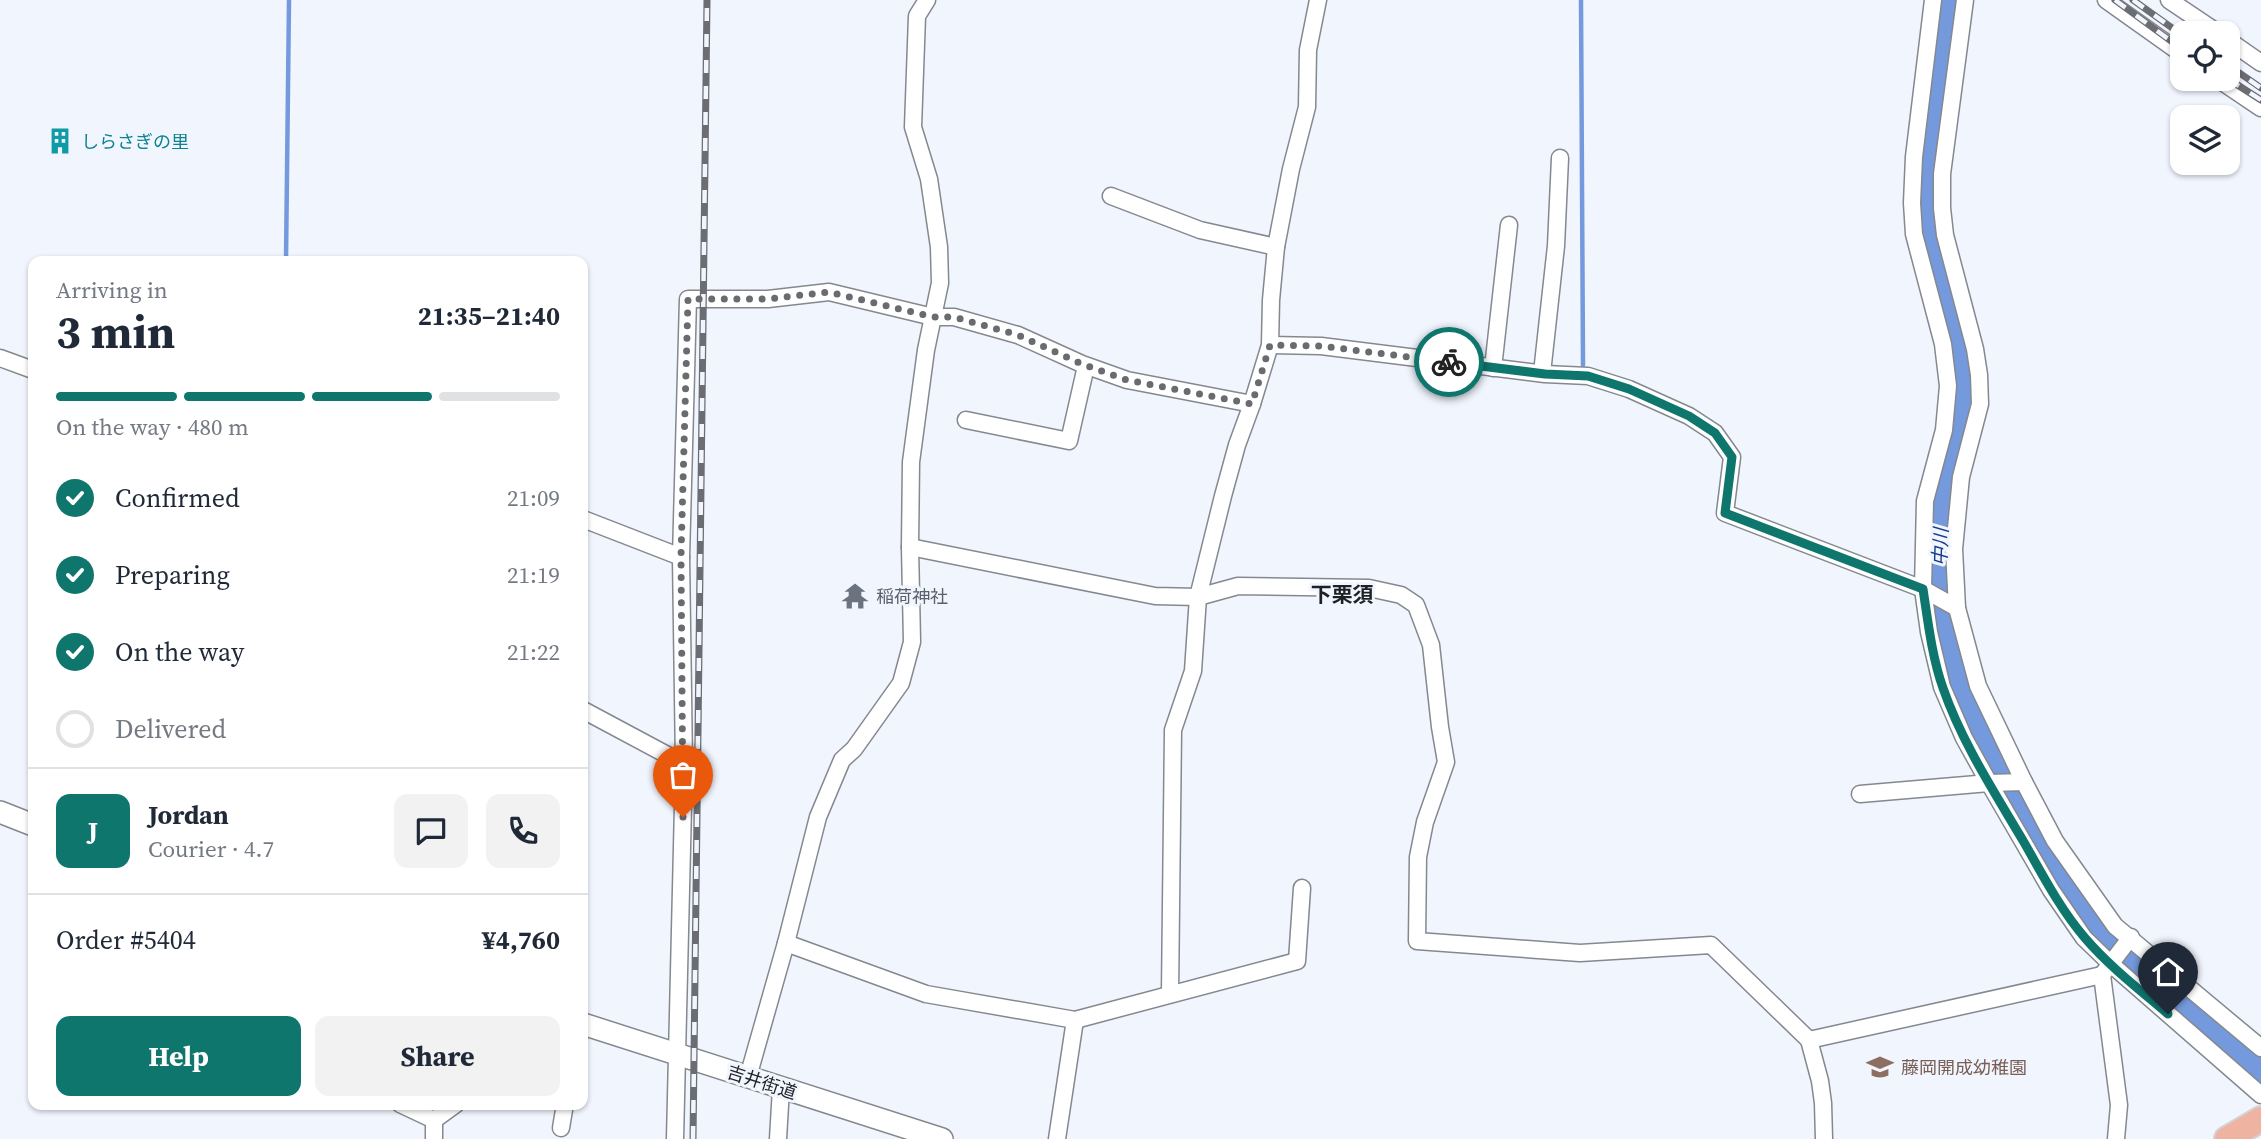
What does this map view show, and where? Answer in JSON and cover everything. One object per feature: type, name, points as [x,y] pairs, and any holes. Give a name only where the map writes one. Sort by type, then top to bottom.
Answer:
[{"type":"main road","points":[[0,812],[28,823]]},
{"type":"main road","name":"吉井街道","points":[[588,1026],[942,1139]]},
{"type":"main road","points":[[2227,1139],[2261,1119]]},
{"type":"street","points":[[748,1077],[818,817],[842,760],[854,749],[901,683],[912,642],[911,462],[926,350],[940,283],[939,247],[929,179],[913,127],[917,16],[927,0]]},
{"type":"street","points":[[1170,994],[1173,730],[1193,671],[1198,597],[1237,445],[1270,345],[1276,247],[1291,169],[1307,107],[1308,50],[1318,0]]},
{"type":"street","points":[[1933,0],[1914,157],[1912,203],[1914,234],[1943,344],[1948,386],[1944,430],[1925,501],[1923,589],[1929,632],[1942,687],[1964,738],[2051,890],[2107,970],[2261,1096]]},
{"type":"street","points":[[1965,0],[1942,174],[1942,208],[1945,235],[1975,349],[1979,375],[1980,404],[1961,477],[1954,549],[1957,608],[1978,686],[2024,782],[2069,864],[2115,926],[2261,1048]]},
{"type":"street","points":[[2106,0],[2170,45]]},
{"type":"street","points":[[2169,0],[2200,21]]},
{"type":"street","points":[[2240,48],[2261,63]]},
{"type":"street","points":[[2236,91],[2261,108]]},
{"type":"street","points":[[1542,373],[1556,246],[1560,158]]},
{"type":"street","points":[[1111,197],[1200,230],[1276,247]]},
{"type":"street","points":[[1493,368],[1509,225]]},
{"type":"street","points":[[676,1139],[684,764],[681,556],[688,299],[768,299],[829,292],[933,317],[954,317],[1018,335],[1086,366],[1127,380],[1252,404]]},
{"type":"street","points":[[1270,345],[1321,346],[1493,368],[1588,376],[1629,389],[1689,416],[1715,433],[1732,457],[1725,513],[1923,589],[1957,608]]},
{"type":"street","points":[[0,358],[28,368]]},
{"type":"street","points":[[966,420],[1069,441],[1086,366]]},
{"type":"street","points":[[588,521],[681,556]]},
{"type":"street","points":[[910,547],[1155,596],[1198,597],[1238,586],[1369,588],[1401,595],[1416,605],[1431,645],[1446,762],[1425,822],[1418,857],[1417,941],[1580,953],[1711,945],[1809,1040],[1820,1081],[1824,1139]]},
{"type":"street","points":[[588,713],[684,764]]},
{"type":"street","points":[[1860,794],[2024,782]]},
{"type":"street","points":[[786,943],[926,994],[1075,1020],[1297,961],[1302,888]]},
{"type":"street","points":[[1809,1040],[2107,970],[2131,937]]},
{"type":"street","points":[[2107,970],[2119,1105],[2116,1139]]},
{"type":"street","points":[[1057,1139],[1075,1020]]},
{"type":"street","points":[[778,1139],[781,1088]]},
{"type":"street","points":[[413,1110],[434,1120]]},
{"type":"street","points":[[434,1120],[448,1110]]},
{"type":"street","points":[[561,1128],[564,1110]]},
{"type":"street","points":[[434,1120],[434,1139]]},
{"type":"waterway","points":[[286,256],[289,0]]},
{"type":"waterway","points":[[1581,0],[1583,365]]},
{"type":"waterway","name":"中川","points":[[1949,0],[1928,185],[1931,244],[1963,357],[1964,373],[1939,532],[1939,620],[1954,678],[1976,730],[2038,842],[2076,901],[2148,975],[2261,1071]]},
{"type":"railway","points":[[693,1139],[707,0]]},
{"type":"railway","points":[[2115,0],[2170,40]]},
{"type":"railway","points":[[2133,0],[2170,26]]},
{"type":"railway","points":[[2240,73],[2261,88]]},
{"type":"railway","points":[[2240,87],[2261,100]]},
{"type":"way so far","points":[[683,817],[681,556],[688,299],[768,299],[829,292],[933,317],[954,317],[1018,335],[1082,364],[1127,380],[1252,404],[1270,345],[1321,346],[1449,362]]},
{"type":"place","name":"しらさぎの里","points":[[60,141]]},
{"type":"place","name":"稲荷神社","points":[[855,596]]},
{"type":"place","name":"藤岡開成幼稚園","points":[[1880,1067]]},
{"type":"district","name":"下栗須","points":[[1342,594]]},
{"type":"route","points":[[1449,362],[1545,374],[1588,376],[1668,405],[1715,433],[1732,457],[1725,513],[1923,589],[1929,632],[1942,687],[1964,738],[1989,783],[2051,890],[2084,937],[2168,1014]]}]
